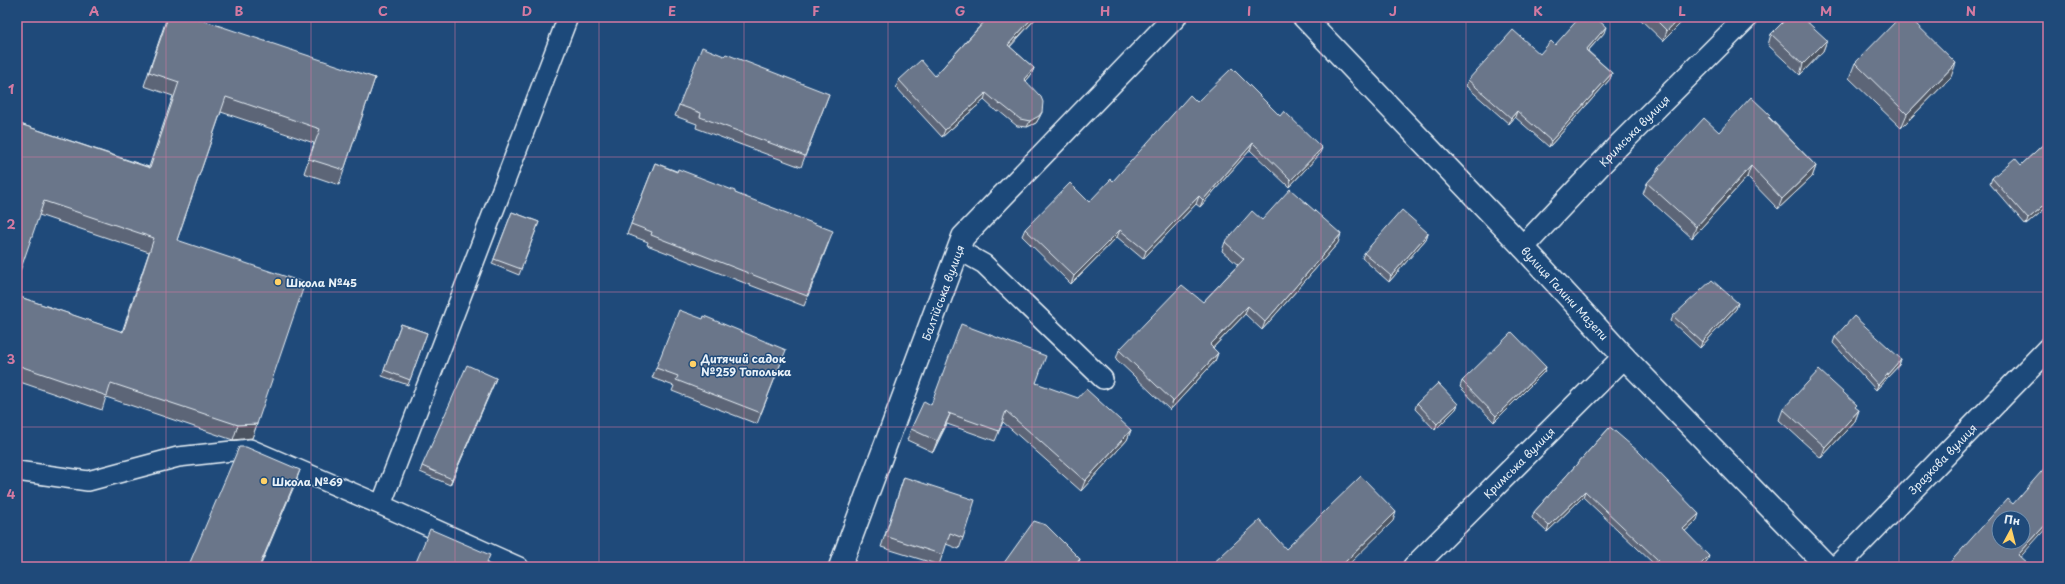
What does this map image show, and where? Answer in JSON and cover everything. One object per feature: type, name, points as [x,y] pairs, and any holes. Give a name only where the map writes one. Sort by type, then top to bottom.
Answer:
[{"type":"street","name":"Балтійська вулиця","points":[[840,567],[963,237],[1175,17]]},
{"type":"street","name":"вулиця Галини Мазепи","points":[[1304,17],[1523,246],[1624,357],[1828,567]]},
{"type":"street","name":"Кримська вулиця","points":[[1523,246],[1618,146],[1747,17]]},
{"type":"street","name":"Зразкова вулиця","points":[[1836,567],[2048,349]]},
{"type":"street","name":"Кримська вулиця","points":[[1414,567],[1624,357]]},
{"type":"lane","points":[[381,505],[568,17]]},
{"type":"lane","points":[[959,250],[984,264],[1103,379]]},
{"type":"lane","points":[[17,471],[88,482],[178,457],[250,449],[381,505],[519,567]]},
{"type":"building","points":[[168,17],[193,17],[375,78],[344,170],[309,159],[320,129],[226,97],[177,240],[305,283],[257,424],[238,425],[111,383],[107,396],[17,365],[17,296],[123,332],[154,238],[44,201],[17,280],[17,123],[150,168],[179,82],[149,72]]},
{"type":"building","points":[[980,17],[1033,17],[1008,45],[1034,68],[1024,79],[1041,97],[1043,102],[1042,112],[1039,116],[1030,121],[1020,119],[986,93],[945,130],[899,80],[921,60],[935,76],[985,21]]},
{"type":"building","points":[[1580,17],[1595,17],[1606,27],[1586,50],[1612,73],[1551,141],[1517,111],[1511,118],[1468,80],[1513,30],[1540,54],[1551,41],[1555,45]]},
{"type":"building","points":[[1653,17],[1680,17],[1667,31]]},
{"type":"building","points":[[1788,17],[1802,17],[1827,40],[1803,64],[1771,34]]},
{"type":"building","points":[[1900,17],[1909,17],[1956,63],[1907,114],[1855,63]]},
{"type":"building","points":[[702,47],[724,56],[726,54],[829,94],[805,156],[700,117],[701,113],[679,105]]},
{"type":"building","points":[[1232,68],[1280,116],[1284,111],[1322,148],[1291,180],[1253,143],[1203,200],[1199,196],[1146,251],[1120,230],[1074,276],[1025,229],[1070,183],[1089,202],[1111,179],[1113,181],[1190,95],[1197,102]]},
{"type":"building","points":[[1751,97],[1770,115],[1768,117],[1816,166],[1782,199],[1751,166],[1696,227],[1647,183],[1660,169],[1658,168],[1704,118],[1719,132]]},
{"type":"building","points":[[2048,140],[2048,202],[2028,219],[1992,178],[2015,158],[2021,165]]},
{"type":"building","points":[[655,163],[677,172],[678,169],[833,231],[807,296],[651,235],[652,232],[631,224]]},
{"type":"building","points":[[1290,189],[1341,234],[1265,322],[1248,306],[1210,345],[1218,353],[1173,401],[1119,350],[1182,285],[1203,302],[1244,259],[1225,242],[1252,211],[1262,220]]},
{"type":"building","points":[[1402,210],[1428,233],[1391,276],[1364,253]]},
{"type":"building","points":[[512,212],[539,222],[521,269],[494,259]]},
{"type":"building","points":[[1712,280],[1738,303],[1702,342],[1673,316]]},
{"type":"building","points":[[679,310],[703,319],[704,316],[786,350],[761,413],[676,380],[678,376],[656,368]]},
{"type":"building","points":[[1854,316],[1901,359],[1878,385],[1835,337]]},
{"type":"building","points":[[401,324],[427,333],[410,380],[384,370]]},
{"type":"building","points":[[961,324],[1046,356],[1036,383],[1078,398],[1086,389],[1131,430],[1085,481],[1006,411],[999,431],[948,413],[950,414],[937,441],[911,429],[924,401],[931,405]]},
{"type":"building","points":[[1512,332],[1546,367],[1496,416],[1462,381]]},
{"type":"building","points":[[467,365],[496,378],[452,479],[422,466]]},
{"type":"building","points":[[1819,370],[1857,405],[1855,407],[1859,410],[1825,447],[1783,409]]},
{"type":"building","points":[[1438,383],[1458,404],[1437,424],[1417,403]]},
{"type":"building","points":[[1610,427],[1639,452],[1699,514],[1683,529],[1709,556],[1698,567],[1650,567],[1658,560],[1585,491],[1549,526],[1534,512]]},
{"type":"building","points":[[239,447],[246,447],[300,470],[259,567],[188,567]]},
{"type":"building","points":[[2048,464],[2048,522],[2031,541],[2031,510],[1997,510],[2007,499],[2013,504]]},
{"type":"building","points":[[1361,476],[1396,512],[1340,567],[1209,567],[1260,520],[1286,549]]},
{"type":"building","points":[[904,477],[975,500],[963,538],[950,533],[943,555],[885,536]]},
{"type":"building","points":[[1991,517],[1991,550],[2023,550],[2018,555],[2029,565],[2027,567],[1946,567]]},
{"type":"building","points":[[1034,521],[1046,525],[1080,559],[1074,567],[1001,567]]},
{"type":"building","points":[[430,529],[490,555],[485,567],[414,567]]},
{"type":"place","name":"Школа №45","points":[[278,282]]},
{"type":"place","name":"Дитячий садок №259 Тополька","points":[[693,364]]},
{"type":"place","name":"Школа №69","points":[[264,481]]}]
